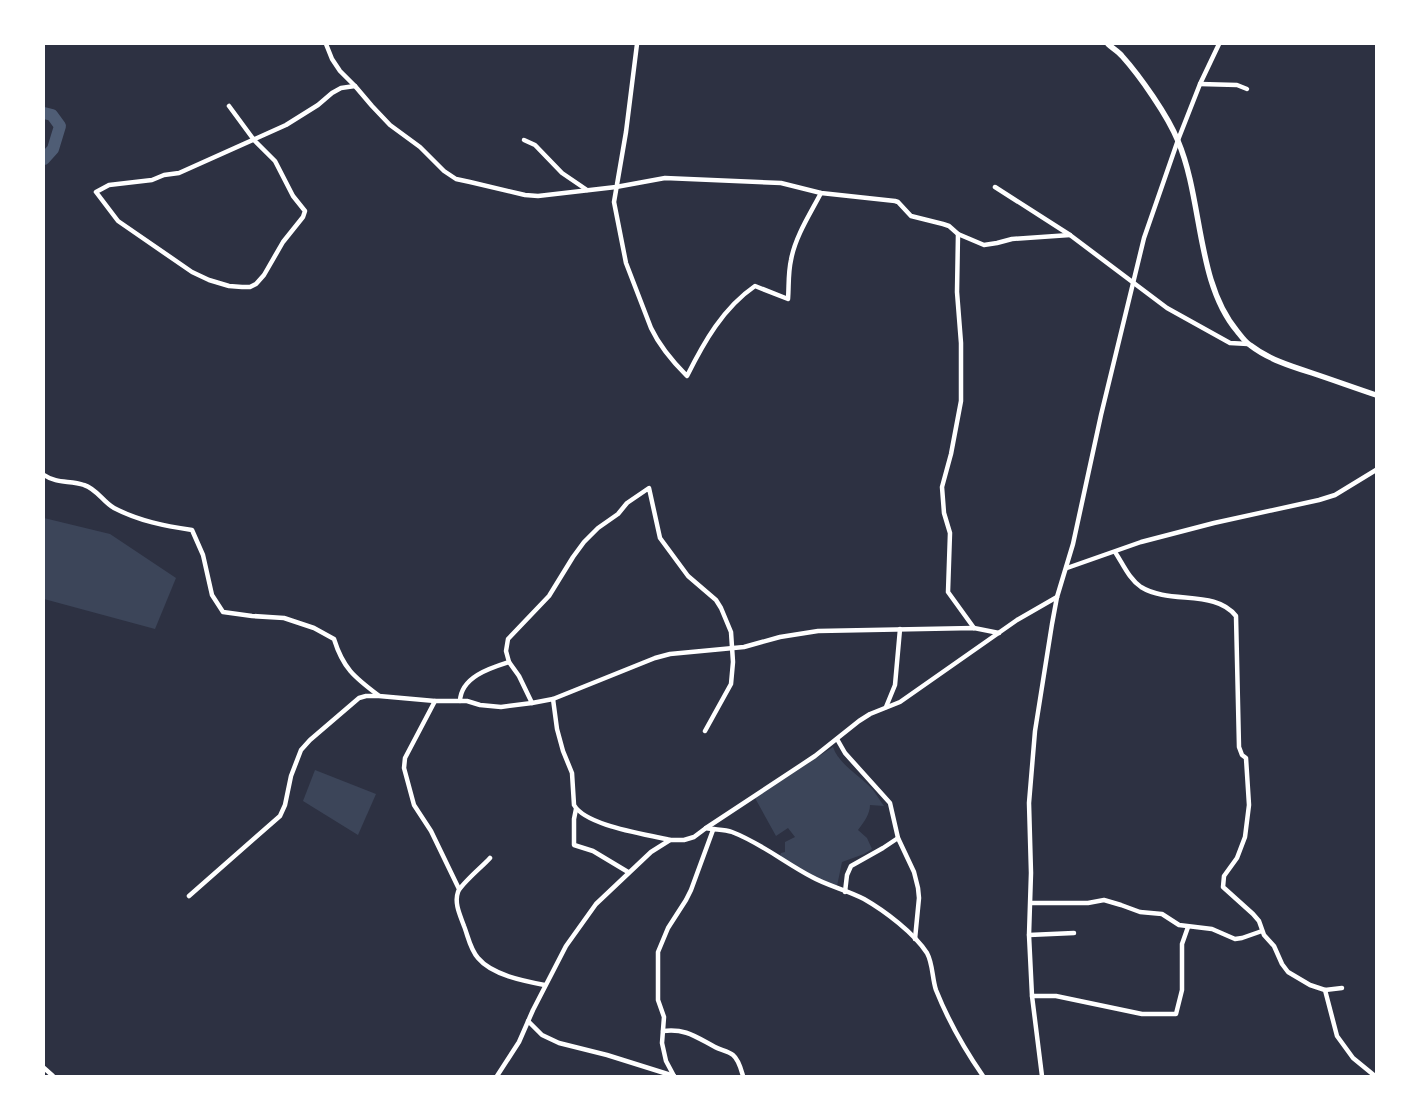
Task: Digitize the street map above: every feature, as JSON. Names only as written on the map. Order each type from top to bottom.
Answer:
[{"type":"street","points":[[326,44],[332,59],[340,71],[390,125],[416,143],[444,171],[456,178],[530,196],[616,187],[659,179],[781,183],[821,193],[895,201],[913,217],[949,226],[958,234],[984,245],[1012,239],[1070,235]]},
{"type":"street","points":[[637,44],[626,132],[616,187],[615,206],[626,262],[655,337],[687,376],[724,314],[745,293],[756,286],[788,299],[790,261],[807,220],[821,193]]},
{"type":"street","points":[[1108,44],[1121,55],[1137,74],[1178,140],[1187,165],[1210,276],[1231,323],[1248,344],[1283,363],[1376,395]]},
{"type":"street","points":[[1042,1076],[1032,996],[1029,935],[1031,904],[1029,803],[1041,688],[1057,598],[1085,494],[1101,415],[1144,238],[1178,140],[1200,84],[1219,44]]},
{"type":"street","points":[[1200,84],[1237,85],[1247,89]]},
{"type":"street","points":[[229,106],[254,140],[275,162],[292,196],[305,211],[303,217],[283,242],[264,275],[256,284],[250,287],[229,286],[192,272],[118,221],[96,192],[109,185],[152,180],[164,175],[179,173],[254,140],[286,125],[341,88],[355,86]]},
{"type":"street","points":[[524,140],[535,145],[562,173],[588,190]]},
{"type":"street","points":[[995,186],[1070,235],[1168,308],[1222,340],[1236,345],[1248,344]]},
{"type":"street","points":[[958,234],[957,292],[961,343],[961,400],[951,454],[942,488],[944,513],[950,533],[948,592],[974,628]]},
{"type":"street","points":[[1066,568],[1141,542],[1334,495],[1376,470]]},
{"type":"street","points":[[44,475],[59,482],[87,486],[106,503],[126,513],[160,525],[192,530],[203,555],[212,595],[223,612],[284,618],[314,628],[334,639],[346,667],[379,696]]},
{"type":"street","points":[[532,703],[519,676],[509,662],[506,651],[508,639],[549,596],[584,542],[598,528],[618,514],[627,503],[649,488],[660,538],[688,576],[716,600],[730,632],[733,648],[731,684],[705,730]]},
{"type":"street","points":[[1115,552],[1126,570],[1143,588],[1151,592],[1170,596],[1215,602],[1226,606],[1236,616],[1239,747],[1242,755],[1246,758],[1249,808],[1245,837],[1239,854],[1225,874],[1222,882],[1225,890],[1259,921],[1262,931],[1274,946],[1288,972],[1310,985],[1326,990],[1342,988]]},
{"type":"street","points":[[576,809],[596,821],[630,832],[670,840],[694,837],[815,756],[859,721],[870,714],[900,702],[1017,620],[1057,598]]},
{"type":"street","points":[[189,896],[280,816],[286,805],[291,776],[301,750],[352,703],[366,696],[460,702],[500,707],[553,699],[655,658],[670,654],[712,652],[744,647],[780,637],[809,632],[974,628],[999,633]]},
{"type":"street","points":[[886,707],[895,686],[900,630]]},
{"type":"street","points":[[460,702],[463,689],[468,682],[487,670],[509,662]]},
{"type":"street","points":[[553,699],[557,729],[572,773],[574,805],[576,809],[574,844],[593,851],[628,872]]},
{"type":"street","points":[[435,701],[405,758],[404,768],[414,805],[431,831],[459,889]]},
{"type":"street","points":[[837,740],[845,753],[890,803],[898,838],[914,872],[918,888],[919,898],[915,939]]},
{"type":"street","points":[[706,828],[730,832],[764,847],[811,876],[865,900],[897,922],[915,939],[930,960],[932,975],[944,1008],[966,1052],[984,1076]]},
{"type":"street","points":[[528,1021],[542,1035],[559,1043],[674,1076],[664,1053],[662,1043],[664,1017],[658,1000],[659,949],[668,928],[688,895],[714,830]]},
{"type":"street","points":[[845,892],[847,875],[851,866],[898,838]]},
{"type":"street","points":[[497,1076],[519,1042],[566,946],[596,904],[651,852],[670,840]]},
{"type":"street","points":[[490,858],[459,889],[457,897],[457,906],[472,947],[477,957],[511,978],[545,986]]},
{"type":"street","points":[[1031,904],[1088,903],[1104,900],[1140,912],[1162,914],[1175,924],[1212,929],[1235,939],[1262,931]]},
{"type":"street","points":[[1032,996],[1056,996],[1142,1014],[1176,1014],[1182,990],[1182,944],[1188,927]]},
{"type":"street","points":[[1029,935],[1074,932]]},
{"type":"street","points":[[1326,990],[1337,1036],[1353,1058],[1375,1076]]},
{"type":"street","points":[[663,1031],[677,1030],[686,1032],[732,1054],[739,1063],[743,1076]]},
{"type":"street","points":[[44,1068],[53,1076]]},
{"type":"shaded area","points":[[44,518],[110,534],[176,578],[155,629],[44,599]]},
{"type":"shaded area","points":[[833,747],[845,765],[873,790],[884,806],[870,805],[868,815],[858,830],[867,838],[872,849],[842,862],[837,886],[832,887],[779,859],[781,853],[785,852],[785,842],[795,837],[788,828],[776,836],[755,798]]},
{"type":"shaded area","points":[[315,770],[376,794],[358,835],[303,801]]},
{"type":"waterway","points":[[44,113],[52,115],[60,126],[53,149],[44,159]]}]
